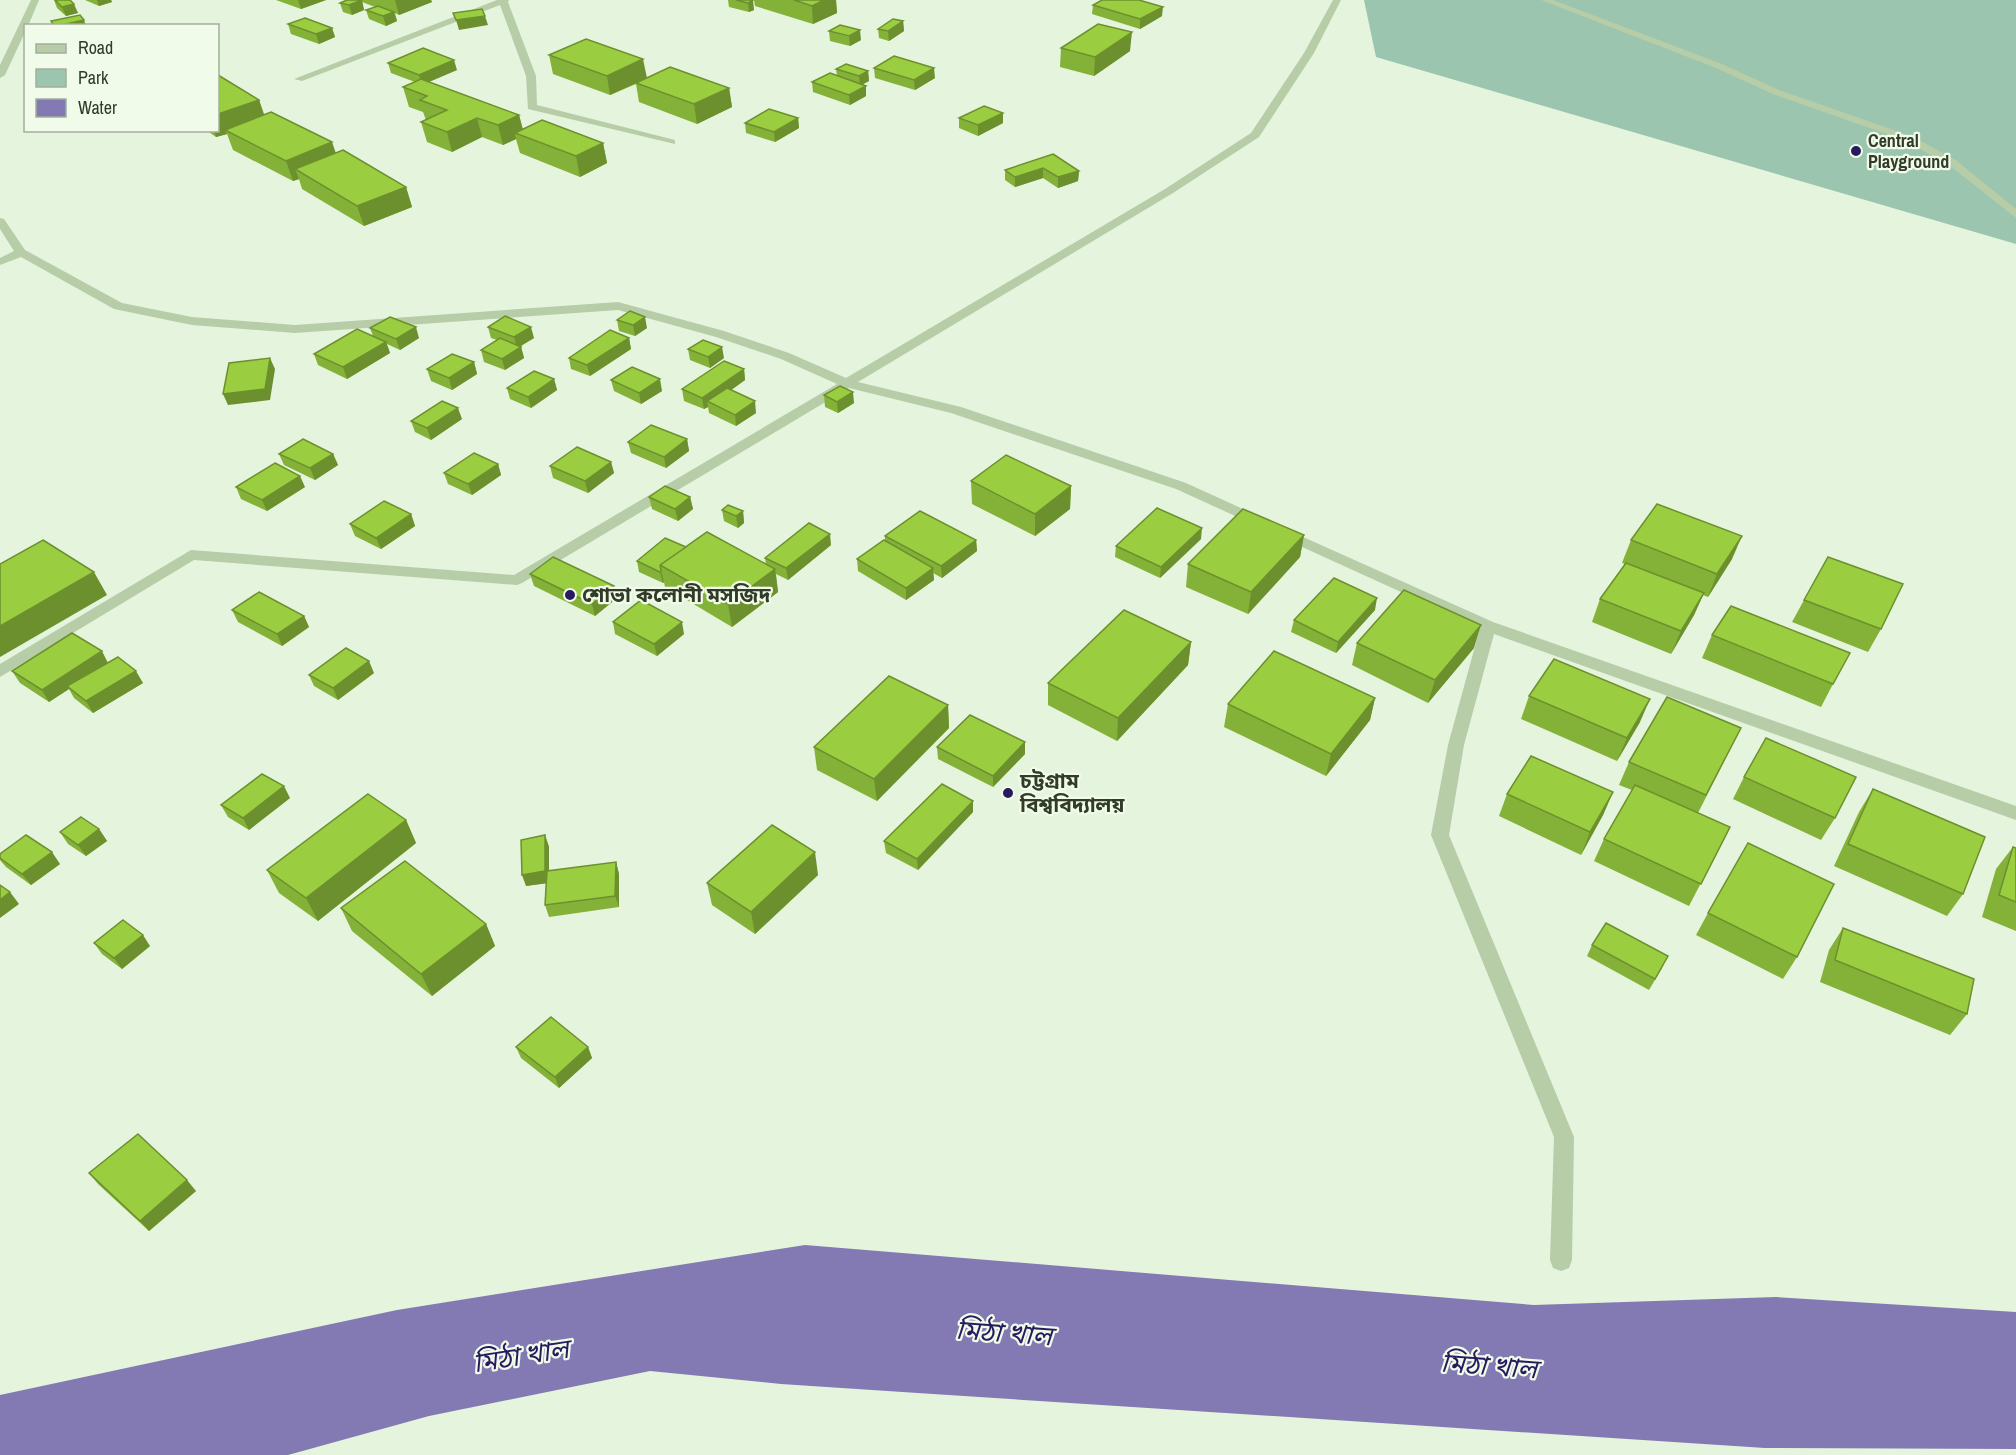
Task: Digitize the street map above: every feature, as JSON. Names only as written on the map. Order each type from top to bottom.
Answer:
[{"type":"street","points":[[0,75],[35,0]]},
{"type":"street","points":[[0,671],[191,555],[517,580],[1169,190],[1255,135],[1308,53],[1337,0]]},
{"type":"street","points":[[1545,0],[1719,66],[1776,92],[1910,140],[1953,163],[2016,215]]},
{"type":"street","points":[[299,79],[504,1],[531,76],[532,108],[672,142]]},
{"type":"street","points":[[0,221],[21,252],[118,306],[192,321],[295,329],[618,306],[720,334],[785,356],[846,383],[956,410],[1181,486],[1488,626],[1762,721],[2016,813]]},
{"type":"street","points":[[0,262],[21,252]]},
{"type":"street","points":[[1488,626],[1456,745],[1440,835],[1564,1137],[1561,1260]]},
{"type":"green space","name":"Central Playground","points":[[1364,0],[2016,0],[2016,244],[1376,57]]},
{"type":"water","name":"মিঠা খাল","points":[[805,1245],[1534,1305],[1776,1297],[2016,1312],[2016,1449],[1765,1448],[781,1384],[650,1371],[429,1416],[288,1455],[0,1455],[0,1395],[397,1310]]},
{"type":"building","points":[[55,0],[70,0],[74,4],[62,7]]},
{"type":"building","points":[[347,0],[362,0],[349,5],[340,3]]},
{"type":"building","points":[[736,0],[753,0],[748,3]]},
{"type":"building","points":[[794,0],[824,0],[812,6]]},
{"type":"building","points":[[1102,0],[1139,0],[1163,7],[1140,19],[1093,5]]},
{"type":"building","points":[[378,6],[394,12],[383,16],[366,10]]},
{"type":"building","points":[[482,9],[485,16],[456,20],[453,13]]},
{"type":"building","points":[[80,15],[84,20],[66,24],[53,24],[51,21]]},
{"type":"building","points":[[305,18],[332,28],[316,34],[288,24]]},
{"type":"building","points":[[893,19],[903,21],[888,31],[878,29]]},
{"type":"building","points":[[1098,24],[1132,32],[1095,57],[1061,48]]},
{"type":"building","points":[[840,25],[860,30],[849,36],[829,31]]},
{"type":"building","points":[[586,39],[643,59],[607,76],[549,55]]},
{"type":"building","points":[[423,48],[454,60],[419,75],[388,63]]},
{"type":"building","points":[[894,56],[934,68],[914,80],[874,68]]},
{"type":"building","points":[[846,64],[868,71],[859,76],[836,69]]},
{"type":"building","points":[[670,67],[729,88],[694,104],[636,83]]},
{"type":"building","points":[[830,73],[866,86],[849,95],[812,82]]},
{"type":"building","points":[[219,76],[259,100],[219,114]]},
{"type":"building","points":[[421,79],[519,115],[498,125],[477,118],[447,132],[421,122],[447,110],[420,100],[427,96],[403,87]]},
{"type":"building","points":[[984,106],[1003,113],[978,125],[959,118]]},
{"type":"building","points":[[769,109],[798,118],[774,132],[745,123]]},
{"type":"building","points":[[271,112],[332,142],[286,161],[225,130]]},
{"type":"building","points":[[542,120],[603,143],[576,156],[515,133]]},
{"type":"building","points":[[343,150],[406,187],[357,206],[295,169]]},
{"type":"building","points":[[1053,154],[1079,171],[1058,177],[1043,168],[1015,177],[1005,170]]},
{"type":"building","points":[[630,311],[645,317],[633,325],[617,320]]},
{"type":"building","points":[[505,316],[531,327],[514,337],[488,327]]},
{"type":"building","points":[[390,317],[416,327],[396,339],[370,328]]},
{"type":"building","points":[[357,329],[386,342],[343,367],[314,354]]},
{"type":"building","points":[[610,330],[629,338],[587,365],[569,358]]},
{"type":"building","points":[[500,338],[521,347],[502,359],[481,350]]},
{"type":"building","points":[[703,340],[722,347],[708,357],[688,349]]},
{"type":"building","points":[[452,354],[474,362],[449,378],[427,369]]},
{"type":"building","points":[[270,358],[265,389],[223,394],[229,363]]},
{"type":"building","points":[[724,361],[744,369],[702,398],[682,389]]},
{"type":"building","points":[[632,367],[660,379],[639,393],[611,380]]},
{"type":"building","points":[[534,371],[554,379],[528,397],[507,388]]},
{"type":"building","points":[[840,386],[853,392],[837,402],[824,395]]},
{"type":"building","points":[[727,388],[755,401],[735,415],[707,401]]},
{"type":"building","points":[[442,401],[458,408],[427,428],[411,421]]},
{"type":"building","points":[[651,425],[687,439],[664,457],[628,442]]},
{"type":"building","points":[[303,439],[333,454],[310,468],[279,454]]},
{"type":"building","points":[[577,447],[611,462],[585,481],[550,466]]},
{"type":"building","points":[[474,453],[498,464],[468,484],[444,473]]},
{"type":"building","points":[[1006,455],[1071,486],[1035,514],[971,481]]},
{"type":"building","points":[[275,463],[300,476],[262,500],[236,487]]},
{"type":"building","points":[[665,486],[690,497],[675,509],[649,497]]},
{"type":"building","points":[[384,501],[411,514],[376,538],[350,524]]},
{"type":"building","points":[[1657,504],[1742,536],[1717,574],[1631,540]]},
{"type":"building","points":[[728,505],[743,511],[736,516],[722,510]]},
{"type":"building","points":[[1157,508],[1202,528],[1161,567],[1116,546]]},
{"type":"building","points":[[1243,509],[1304,535],[1251,592],[1188,564]]},
{"type":"building","points":[[920,511],[976,540],[941,566],[885,536]]},
{"type":"building","points":[[809,523],[830,534],[786,568],[765,558]]},
{"type":"building","points":[[707,532],[775,569],[728,604],[660,565]]},
{"type":"building","points":[[665,538],[686,547],[660,565],[660,572],[637,561]]},
{"type":"building","points":[[43,540],[94,572],[0,626],[0,564]]},
{"type":"building","points":[[884,540],[933,568],[906,588],[857,559]]},
{"type":"building","points":[[553,557],[614,586],[592,604],[530,574]]},
{"type":"building","points":[[1828,557],[1903,584],[1881,629],[1804,600]]},
{"type":"building","points":[[1626,563],[1704,593],[1681,631],[1600,599]]},
{"type":"building","points":[[1334,578],[1377,598],[1338,642],[1294,620]]},
{"type":"building","points":[[1404,590],[1481,625],[1435,680],[1357,643]]},
{"type":"building","points":[[259,592],[304,616],[277,634],[232,610]]},
{"type":"building","points":[[641,600],[682,622],[654,644],[613,622]]},
{"type":"building","points":[[1731,606],[1850,653],[1833,684],[1712,635]]},
{"type":"building","points":[[1124,610],[1191,642],[1118,718],[1048,683]]},
{"type":"building","points":[[72,633],[102,651],[42,690],[12,671]]},
{"type":"building","points":[[346,648],[369,661],[333,688],[309,675]]},
{"type":"building","points":[[1274,651],[1375,698],[1331,754],[1228,704]]},
{"type":"building","points":[[118,657],[136,671],[86,701],[67,686]]},
{"type":"building","points":[[1554,659],[1650,699],[1627,738],[1529,696]]},
{"type":"building","points":[[889,676],[948,705],[874,779],[814,747]]},
{"type":"building","points":[[1667,697],[1741,728],[1706,795],[1629,762]]},
{"type":"building","points":[[970,715],[1025,742],[993,776],[937,747]]},
{"type":"building","points":[[1766,738],[1856,777],[1835,818],[1744,777]]},
{"type":"building","points":[[1531,756],[1613,792],[1590,832],[1507,794]]},
{"type":"building","points":[[262,774],[284,786],[243,818],[221,805]]},
{"type":"building","points":[[942,784],[973,801],[917,859],[884,841]]},
{"type":"building","points":[[1635,785],[1730,827],[1701,884],[1604,839]]},
{"type":"building","points":[[1873,789],[1985,837],[1963,894],[1848,844]]},
{"type":"building","points":[[368,794],[406,820],[306,898],[267,870]]},
{"type":"building","points":[[81,817],[99,829],[78,845],[60,832]]},
{"type":"building","points":[[772,825],[815,852],[751,912],[707,883]]},
{"type":"building","points":[[26,835],[52,852],[22,874],[0,858],[0,854]]},
{"type":"building","points":[[545,835],[545,871],[522,875],[521,840]]},
{"type":"building","points":[[1748,843],[1834,884],[1797,957],[1708,913]]},
{"type":"building","points":[[2013,847],[2016,848],[2016,902],[1999,895]]},
{"type":"building","points":[[405,861],[486,924],[421,974],[341,908]]},
{"type":"building","points":[[616,862],[615,896],[545,905],[547,871]]},
{"type":"building","points":[[0,885],[10,892],[0,900]]},
{"type":"building","points":[[123,920],[143,935],[114,958],[94,943]]},
{"type":"building","points":[[1606,923],[1668,956],[1655,979],[1592,945]]},
{"type":"building","points":[[1843,928],[1974,979],[1967,1014],[1835,960]]},
{"type":"building","points":[[551,1017],[588,1047],[555,1077],[516,1047]]},
{"type":"building","points":[[138,1134],[187,1180],[140,1221],[89,1173]]},
{"type":"place","name":"Central Playground","points":[[1856,151]]},
{"type":"place","name":"শোভা কলোনী মসজিদ","points":[[570,595]]},
{"type":"place","name":"চট্টগ্রাম বিশ্ববিদ্যালয়","points":[[1008,793]]}]
